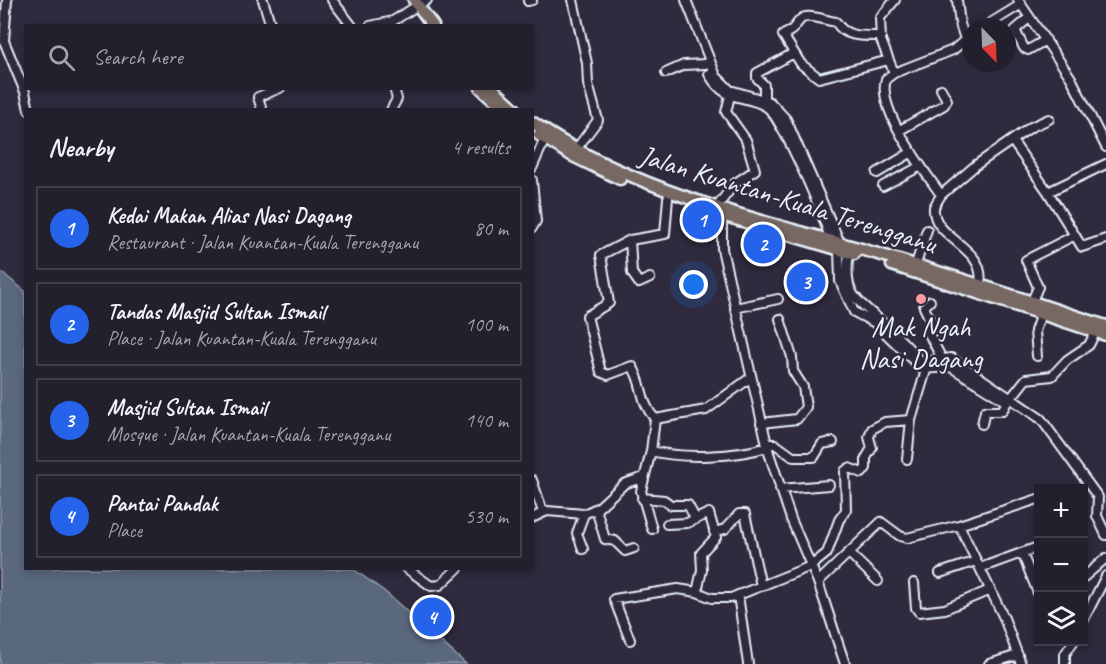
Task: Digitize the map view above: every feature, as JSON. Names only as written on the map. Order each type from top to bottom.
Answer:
[{"type":"highway","points":[[415,3],[423,24]]},
{"type":"highway","points":[[415,3],[431,24]]},
{"type":"highway","points":[[483,90],[503,108]]},
{"type":"highway","points":[[494,90],[514,108]]},
{"type":"highway","name":"Jalan Kuantan-Kuala Terengganu","points":[[534,123],[636,179],[720,212]]},
{"type":"highway","name":"Jalan Kuantan-Kuala Terengganu","points":[[534,132],[637,187],[668,198],[840,246],[1026,302],[1041,313],[1102,331]]},
{"type":"highway","name":"Jalan Kuantan-Kuala Terengganu","points":[[840,246],[916,264],[980,284],[1102,331]]},
{"type":"street","points":[[7,0],[4,40],[24,90]]},
{"type":"street","points":[[263,0],[270,24]]},
{"type":"street","points":[[332,0],[350,24]]},
{"type":"street","points":[[573,0],[588,84],[598,120],[577,148]]},
{"type":"street","points":[[681,0],[712,78],[724,93],[762,105],[774,113],[787,133],[840,246]]},
{"type":"street","points":[[686,0],[716,76],[730,90],[764,99],[786,119],[840,246],[847,278],[857,302],[885,325],[927,366],[951,367],[1008,402],[1002,411],[986,411],[982,424]]},
{"type":"street","points":[[894,73],[880,36],[880,18],[895,0]]},
{"type":"street","points":[[957,0],[962,27]]},
{"type":"street","points":[[997,18],[1019,2],[1028,19],[1046,40],[1071,78],[1106,147]]},
{"type":"street","points":[[379,24],[393,21],[415,3]]},
{"type":"street","points":[[880,36],[845,33],[836,22],[806,17],[800,20],[795,29],[783,35],[805,69],[822,79],[889,60]]},
{"type":"street","points":[[1028,19],[1015,30],[1023,48],[1028,50],[1046,40]]},
{"type":"street","points":[[941,195],[900,130],[884,95],[886,79],[894,73],[952,50],[962,42]]},
{"type":"street","points":[[764,99],[764,85],[757,78],[757,73],[794,53]]},
{"type":"street","points":[[666,73],[684,65],[705,63]]},
{"type":"street","points":[[900,130],[946,103],[941,89]]},
{"type":"street","points":[[24,90],[29,108]]},
{"type":"street","points":[[261,108],[258,98],[276,90]]},
{"type":"street","points":[[392,108],[397,99],[395,90]]},
{"type":"street","points":[[730,96],[726,112],[746,140],[755,170],[734,184],[720,212],[720,240],[767,448],[780,489],[818,582],[845,664]]},
{"type":"street","points":[[980,284],[982,273],[978,263],[936,219],[934,207],[941,195],[966,172],[1031,127],[1049,119]]},
{"type":"street","points":[[534,164],[545,139]]},
{"type":"street","points":[[1013,141],[1084,248],[1106,239]]},
{"type":"street","points":[[877,173],[912,152]]},
{"type":"street","points":[[1048,192],[1106,164]]},
{"type":"street","points":[[883,186],[921,166]]},
{"type":"street","points":[[652,529],[642,498],[655,419],[643,402],[632,366],[608,375],[601,372],[586,316],[609,303],[601,255],[630,240],[665,234],[668,198]]},
{"type":"street","points":[[534,200],[536,221],[534,224]]},
{"type":"street","points":[[916,264],[927,230]]},
{"type":"street","points":[[1026,302],[1038,287],[1026,260],[1075,235]]},
{"type":"street","points":[[630,240],[633,276],[639,283],[650,278]]},
{"type":"street","points":[[735,308],[778,299]]},
{"type":"street","points":[[930,301],[924,307],[931,322],[928,332],[942,359]]},
{"type":"street","points":[[1037,356],[1035,331],[1041,313]]},
{"type":"street","points":[[760,423],[796,419],[806,407],[803,387],[793,370],[792,357],[780,319]]},
{"type":"street","points":[[1011,398],[1026,379],[1052,376],[1067,360],[1089,345],[1102,331]]},
{"type":"street","points":[[907,459],[911,420],[927,366],[942,359],[951,358],[1041,418],[1098,496],[1096,513],[1106,535]]},
{"type":"street","points":[[655,419],[706,410],[750,378]]},
{"type":"street","points":[[630,640],[614,599],[678,589],[697,592],[712,598],[738,595],[811,566],[826,552],[839,520],[846,510],[845,471],[849,468],[864,472],[866,459],[872,448],[869,437],[872,429],[885,422],[911,420]]},
{"type":"street","points":[[651,451],[676,457],[744,454],[775,444],[794,457],[814,457],[822,444],[833,442]]},
{"type":"street","points":[[534,517],[543,512],[584,514],[596,509],[618,488],[644,477]]},
{"type":"street","points":[[780,489],[829,485]]},
{"type":"street","points":[[534,486],[543,512]]},
{"type":"street","points":[[642,498],[664,500],[671,505],[688,505],[695,518]]},
{"type":"street","points":[[818,582],[881,522],[900,536],[907,538],[959,525],[1034,500]]},
{"type":"street","points":[[596,509],[605,540],[615,541],[625,551],[634,548]]},
{"type":"street","points":[[667,524],[687,523],[709,513],[715,541],[706,545],[700,553],[702,570],[697,592]]},
{"type":"street","points":[[583,549],[577,533],[584,514]]},
{"type":"street","points":[[714,532],[725,529],[740,514],[745,514],[760,586]]},
{"type":"street","points":[[959,525],[990,590],[1021,664]]},
{"type":"street","points":[[940,573],[978,565],[1034,548]]},
{"type":"street","points":[[849,553],[878,581]]},
{"type":"street","points":[[1022,553],[1038,592]]},
{"type":"street","points":[[1088,573],[1106,558]]},
{"type":"street","points":[[409,570],[432,586],[440,585],[456,570]]},
{"type":"street","points":[[1088,610],[1106,576]]},
{"type":"street","points":[[914,583],[916,608],[919,612],[945,609],[990,590]]},
{"type":"street","points":[[738,595],[748,664]]},
{"type":"street","points":[[1065,664],[1065,654],[1070,646]]},
{"type":"street","points":[[989,664],[1018,655]]},
{"type":"water","points":[[0,271],[24,290],[24,570],[354,570],[384,591],[466,664],[0,664]]},
{"type":"place","name":"Kedai Makan Alias Nasi Dagang","points":[[702,220]]},
{"type":"place","name":"Tandas Masjid Sultan Ismail","points":[[763,244]]},
{"type":"place","name":"Masjid Sultan Ismail","points":[[806,282]]},
{"type":"place","name":"Mak Ngah Nasi Dagang","points":[[921,299]]},
{"type":"place","name":"Pantai Pandak","points":[[432,617]]}]
